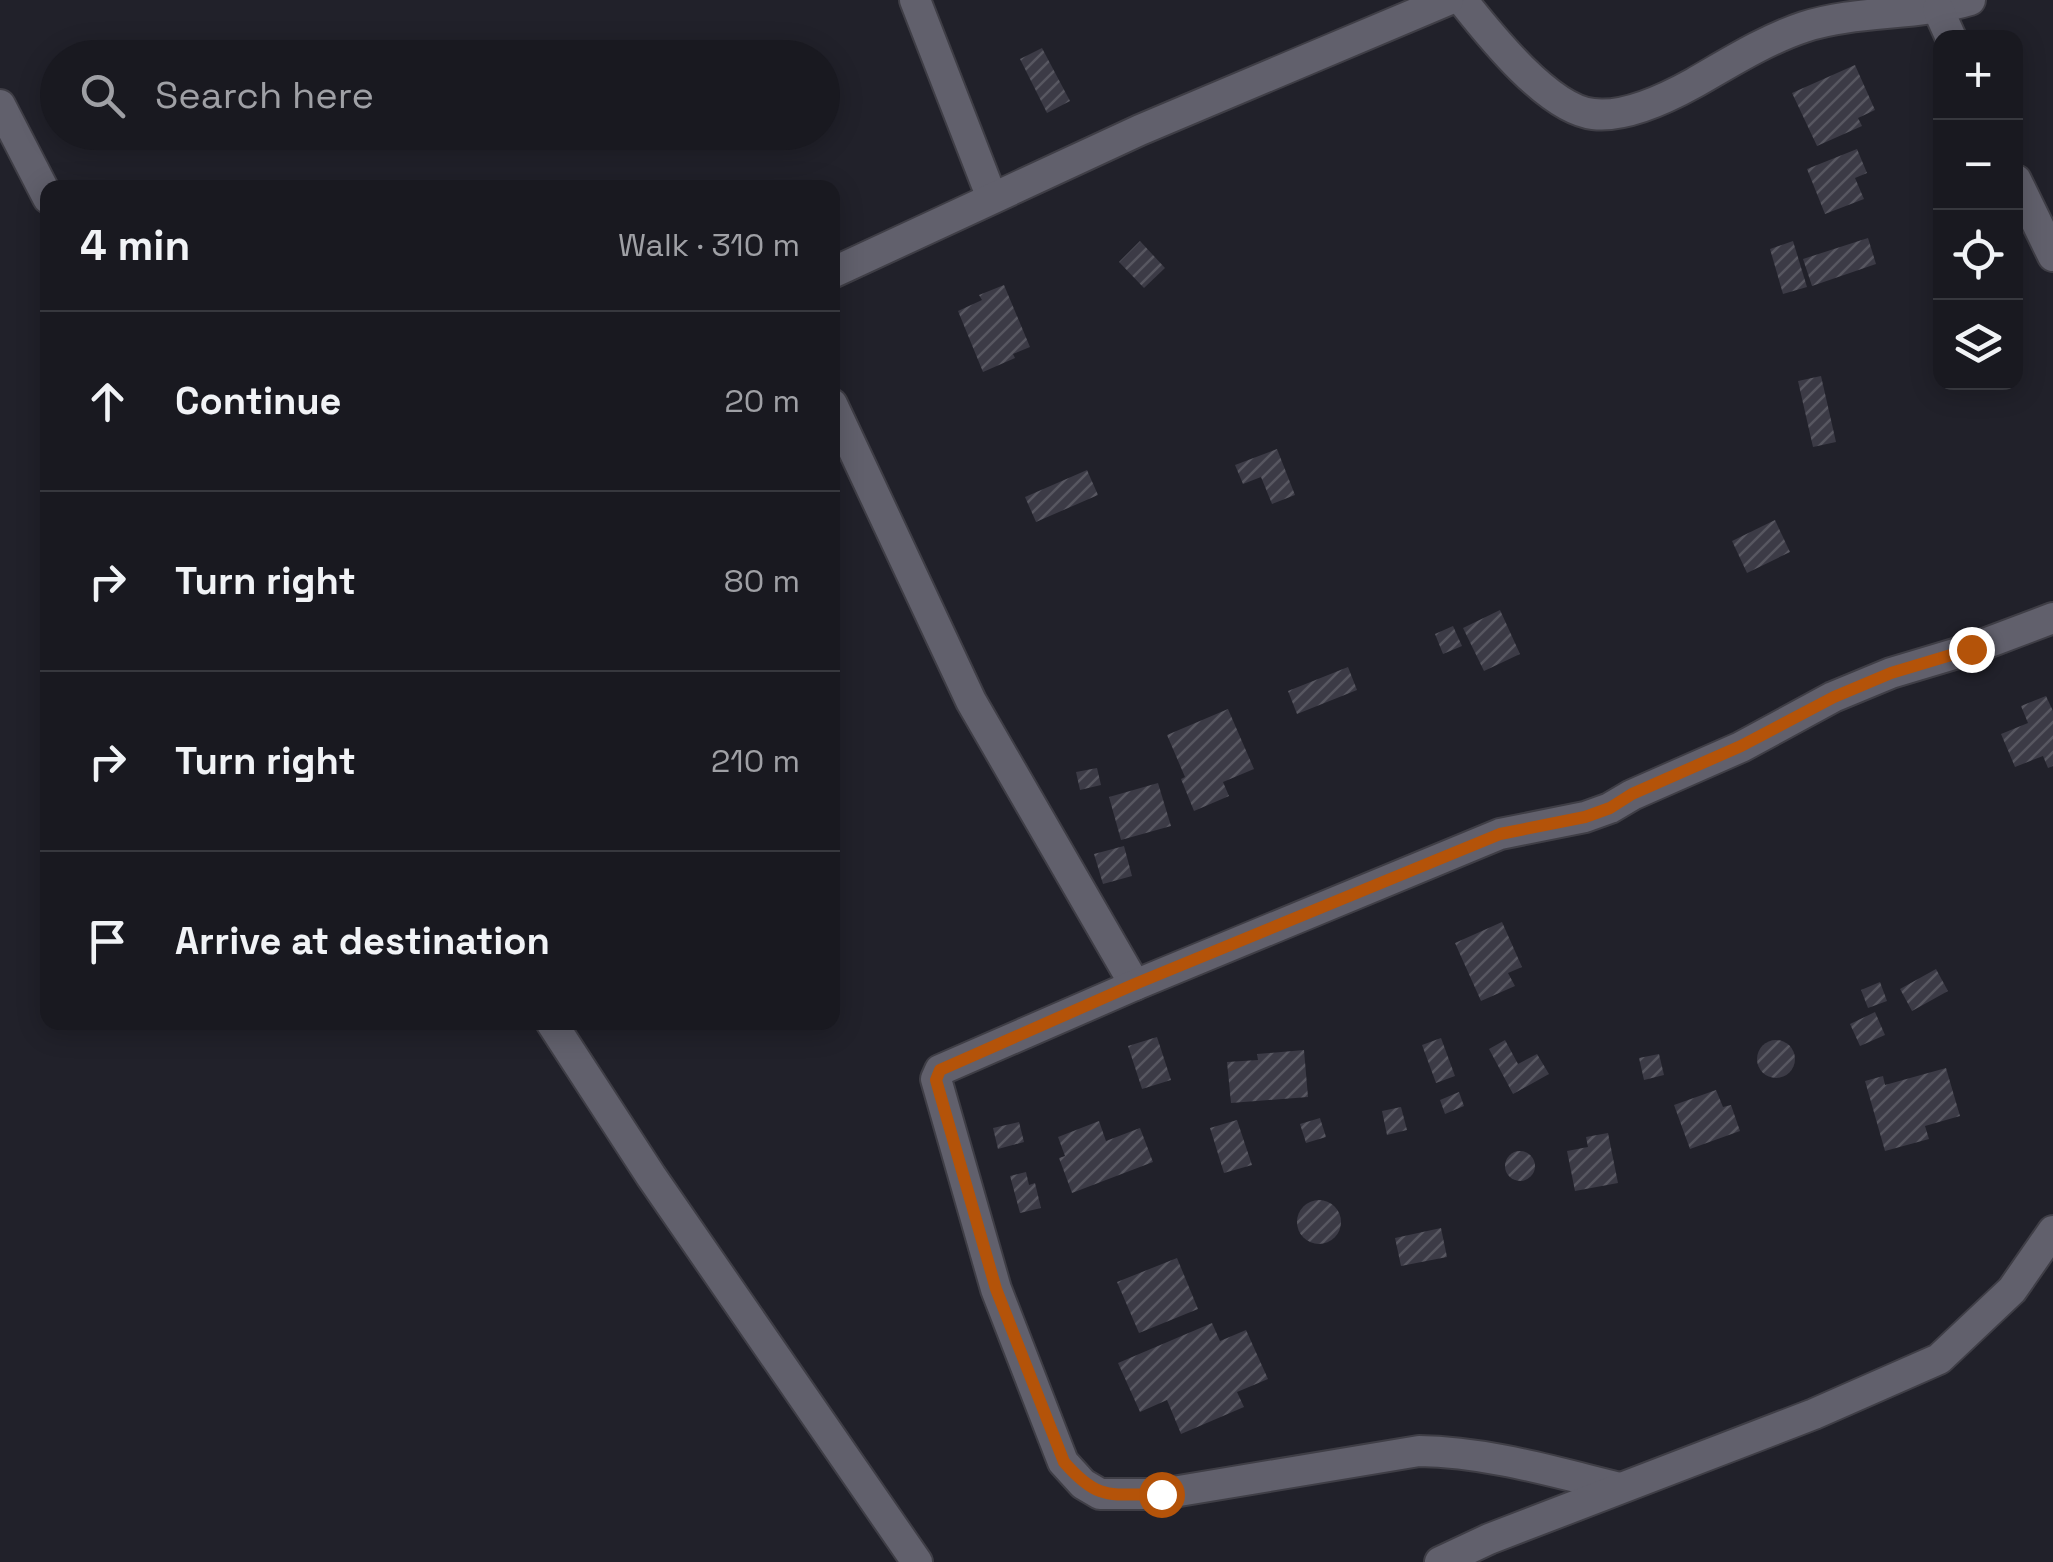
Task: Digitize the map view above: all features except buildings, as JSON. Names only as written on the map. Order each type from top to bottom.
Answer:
[{"type":"street","points":[[915,0],[992,198]]},
{"type":"street","points":[[840,268],[1140,130],[1448,0]]},
{"type":"street","points":[[1462,0],[1549,94],[1592,114],[1637,108],[1690,86],[1738,57],[1802,28],[1938,9],[1970,0]]},
{"type":"street","points":[[1938,9],[1947,30]]},
{"type":"street","points":[[0,105],[40,182]]},
{"type":"street","points":[[2023,194],[2053,256]]},
{"type":"street","points":[[840,421],[971,701],[1135,984]]},
{"type":"street","points":[[1620,1488],[1458,1452],[1419,1452],[1161,1494],[1100,1494],[1083,1484],[1064,1462],[996,1289],[936,1080],[940,1070],[1135,984],[1500,834],[1585,817],[1610,808],[1632,794],[1891,673],[2053,618]]},
{"type":"street","points":[[556,1030],[650,1176],[917,1562]]},
{"type":"street","points":[[1440,1562],[1489,1539],[1814,1414],[1940,1359],[2012,1290],[2053,1231]]},
{"type":"route","points":[[1161,1494],[1100,1494],[1083,1484],[1064,1462],[996,1289],[936,1080],[940,1070],[1135,984],[1500,834],[1585,817],[1610,808],[1834,697],[1891,673],[1971,649]]}]
